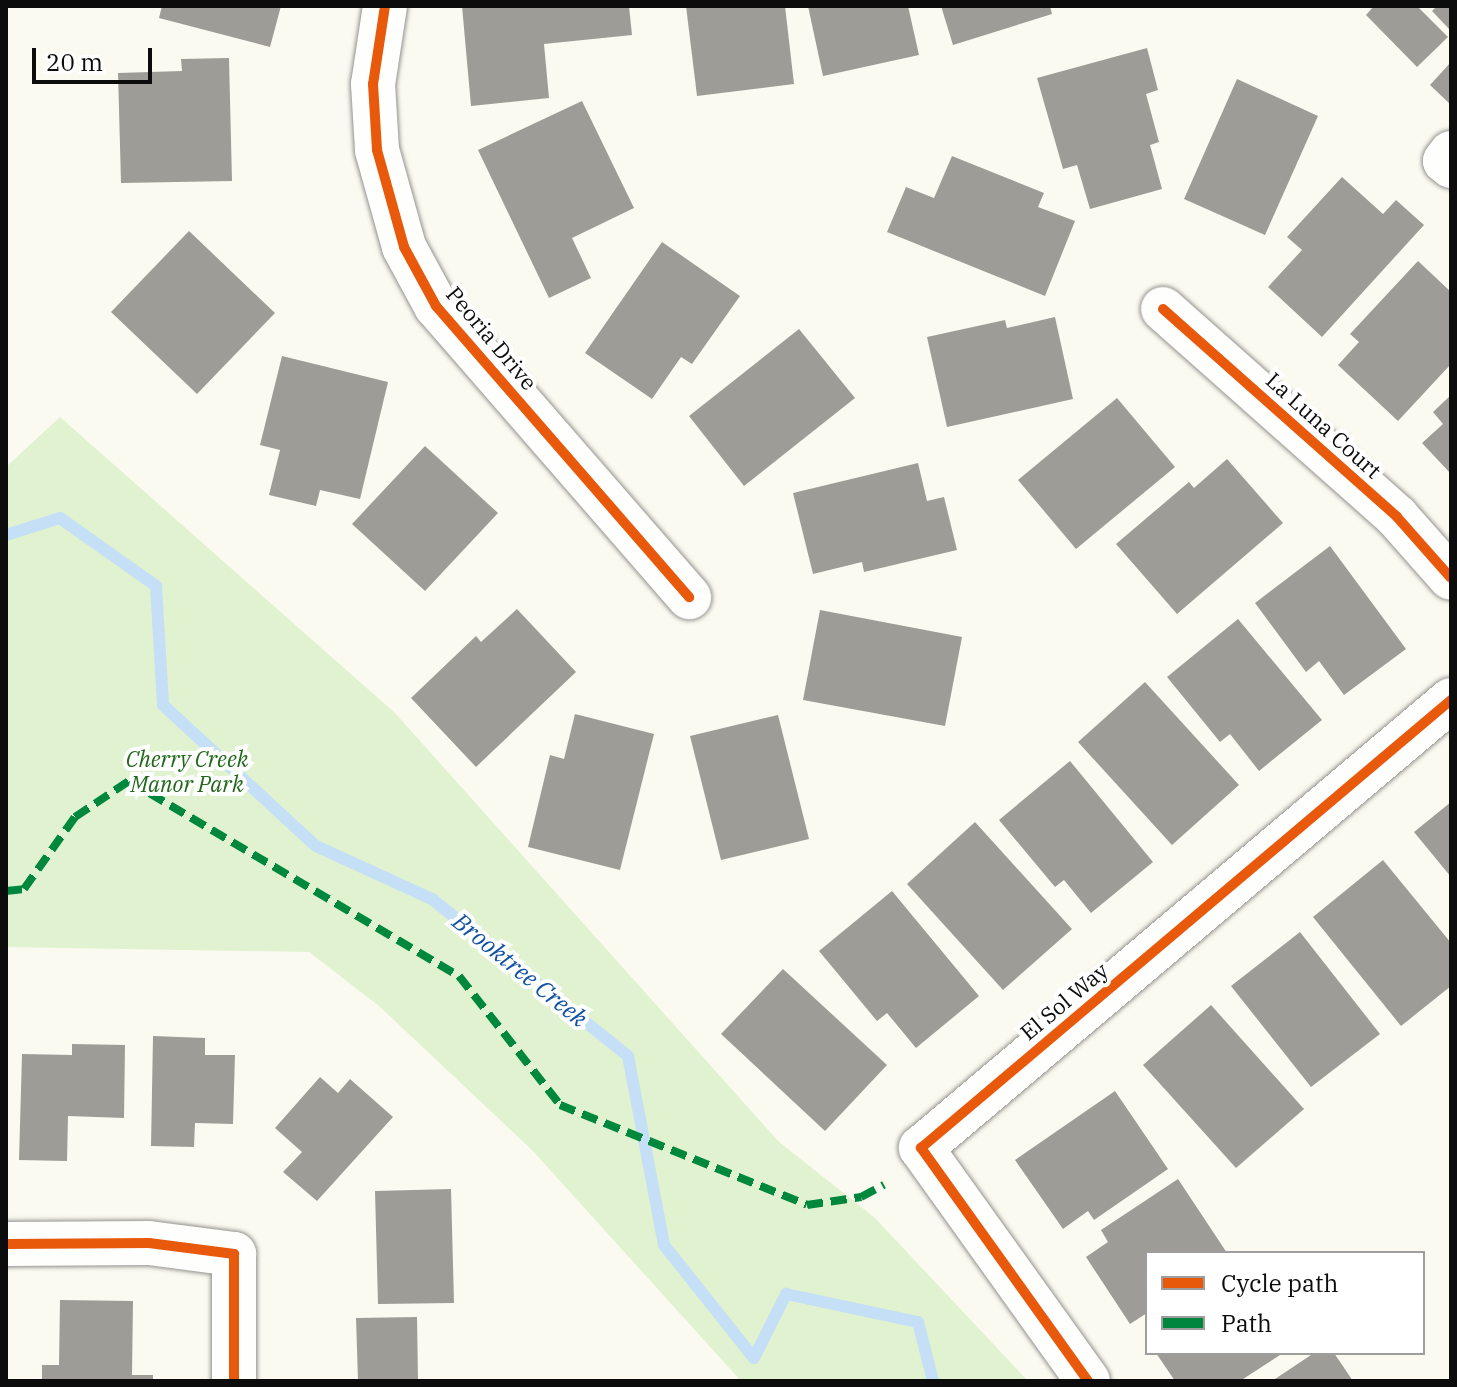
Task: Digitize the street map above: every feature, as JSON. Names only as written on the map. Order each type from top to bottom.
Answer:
[{"type":"street","name":"Peoria Drive","points":[[385,6],[373,84],[377,150],[404,247],[436,306],[689,597]]},
{"type":"street","points":[[1451,153],[1445,161],[1451,166]]},
{"type":"street","name":"La Luna Court","points":[[1163,309],[1397,517],[1451,578]]},
{"type":"street","name":"El Sol Way","points":[[1088,1381],[921,1148],[1451,700]]},
{"type":"street","points":[[6,1244],[149,1243],[234,1254],[234,1381]]},
{"type":"green space","name":"Cherry Creek Manor Park","points":[[60,417],[395,713],[779,1142],[874,1217],[1028,1381],[741,1381],[532,1150],[379,1006],[309,952],[6,947],[6,467]]},
{"type":"building","points":[[162,6],[281,6],[270,47],[159,18]]},
{"type":"building","points":[[462,6],[629,6],[632,35],[544,44],[549,98],[471,106]]},
{"type":"building","points":[[686,6],[785,6],[794,84],[697,96]]},
{"type":"building","points":[[808,6],[908,6],[919,55],[823,76]]},
{"type":"building","points":[[941,6],[1050,6],[1052,14],[953,45]]},
{"type":"building","points":[[1374,6],[1417,6],[1448,37],[1417,67],[1366,15]]},
{"type":"building","points":[[1437,6],[1451,6],[1451,31],[1432,11]]},
{"type":"building","points":[[1147,48],[1158,90],[1146,94],[1159,142],[1150,145],[1162,189],[1090,209],[1077,165],[1063,169],[1037,78]]},
{"type":"building","points":[[229,58],[232,181],[121,183],[118,73],[182,71],[181,59]]},
{"type":"building","points":[[1451,62],[1451,105],[1430,85]]},
{"type":"building","points":[[1237,79],[1318,116],[1265,235],[1184,199]]},
{"type":"building","points":[[582,101],[634,208],[572,238],[591,278],[549,298],[478,150]]},
{"type":"building","points":[[952,156],[1044,193],[1038,207],[1075,221],[1045,296],[887,232],[906,187],[934,198]]},
{"type":"building","points":[[1342,177],[1383,214],[1396,200],[1424,225],[1322,337],[1268,287],[1302,250],[1287,237]]},
{"type":"building","points":[[189,231],[275,313],[197,394],[111,312]]},
{"type":"building","points":[[662,242],[740,296],[692,364],[681,357],[652,399],[585,353]]},
{"type":"building","points":[[1418,261],[1451,292],[1451,364],[1398,421],[1338,365],[1359,342],[1350,334]]},
{"type":"building","points":[[1055,317],[1073,399],[947,427],[927,337],[1005,320],[1007,328]]},
{"type":"building","points":[[799,329],[855,398],[744,486],[689,416]]},
{"type":"building","points":[[282,356],[388,382],[360,499],[320,490],[316,506],[269,495],[280,450],[260,445]]},
{"type":"building","points":[[1451,395],[1451,474],[1422,443],[1443,424],[1433,412]]},
{"type":"building","points":[[1117,398],[1175,467],[1076,549],[1018,480]]},
{"type":"building","points":[[425,446],[498,513],[425,591],[352,524]]},
{"type":"building","points":[[1227,459],[1283,523],[1177,614],[1116,544],[1189,482],[1194,488]]},
{"type":"building","points":[[918,463],[927,501],[944,497],[957,550],[864,572],[862,562],[813,574],[793,493]]},
{"type":"building","points":[[1330,546],[1406,649],[1344,695],[1319,661],[1306,672],[1255,603]]},
{"type":"building","points":[[517,609],[576,672],[476,767],[411,698],[476,636],[481,642]]},
{"type":"building","points":[[820,610],[962,637],[945,726],[803,700]]},
{"type":"building","points":[[1238,619],[1322,720],[1259,771],[1230,734],[1220,742],[1167,677]]},
{"type":"building","points":[[1145,682],[1239,785],[1172,845],[1078,742]]},
{"type":"building","points":[[575,714],[654,734],[620,870],[528,847],[550,755],[564,759]]},
{"type":"building","points":[[778,715],[809,839],[721,860],[690,736]]},
{"type":"building","points":[[1070,761],[1153,862],[1091,913],[1064,880],[1055,887],[999,820]]},
{"type":"building","points":[[1451,802],[1451,877],[1414,832]]},
{"type":"building","points":[[975,822],[1072,929],[1003,990],[907,884]]},
{"type":"building","points":[[1383,860],[1451,943],[1451,986],[1401,1026],[1313,917]]},
{"type":"building","points":[[892,891],[979,996],[916,1048],[887,1013],[877,1021],[819,951]]},
{"type":"building","points":[[1300,932],[1380,1034],[1311,1087],[1231,986]]},
{"type":"building","points":[[783,969],[887,1065],[825,1131],[721,1034]]},
{"type":"building","points":[[1211,1005],[1304,1109],[1236,1168],[1143,1065]]},
{"type":"building","points":[[153,1036],[205,1038],[205,1055],[235,1055],[233,1124],[195,1123],[194,1147],[151,1146]]},
{"type":"building","points":[[72,1044],[125,1045],[124,1118],[68,1116],[67,1161],[19,1160],[22,1054],[72,1055]]},
{"type":"building","points":[[320,1077],[338,1093],[350,1079],[393,1117],[317,1201],[283,1172],[302,1152],[275,1128]]},
{"type":"building","points":[[1115,1091],[1168,1169],[1094,1220],[1088,1211],[1063,1229],[1015,1160]]},
{"type":"building","points":[[1178,1179],[1226,1251],[1145,1251],[1145,1314],[1130,1324],[1086,1257],[1108,1242],[1101,1230]]},
{"type":"building","points":[[451,1189],[454,1303],[378,1304],[375,1191]]},
{"type":"building","points":[[60,1300],[133,1301],[132,1375],[153,1375],[153,1381],[42,1381],[42,1365],[59,1365]]},
{"type":"building","points":[[417,1317],[418,1381],[358,1381],[356,1318]]},
{"type":"building","points":[[1157,1355],[1280,1355],[1240,1381],[1175,1381]]},
{"type":"building","points":[[1311,1355],[1335,1355],[1353,1381],[1272,1381]]},
{"type":"waterway","name":"Brooktree Creek","points":[[6,535],[60,518],[156,586],[163,705],[316,846],[432,899],[628,1056],[664,1245],[754,1358],[786,1294],[918,1322],[933,1381]]},
{"type":"marked path","points":[[6,891],[24,889],[75,817],[129,781],[459,976],[560,1105],[807,1205],[861,1197],[884,1185]]},
{"type":"cycle path","points":[[385,6],[373,84],[377,150],[404,247],[436,306],[689,597]]},
{"type":"cycle path","points":[[1163,309],[1397,517],[1451,578]]},
{"type":"cycle path","points":[[1088,1381],[921,1148],[1451,700]]},
{"type":"cycle path","points":[[6,1244],[149,1243],[234,1254],[234,1381]]}]
